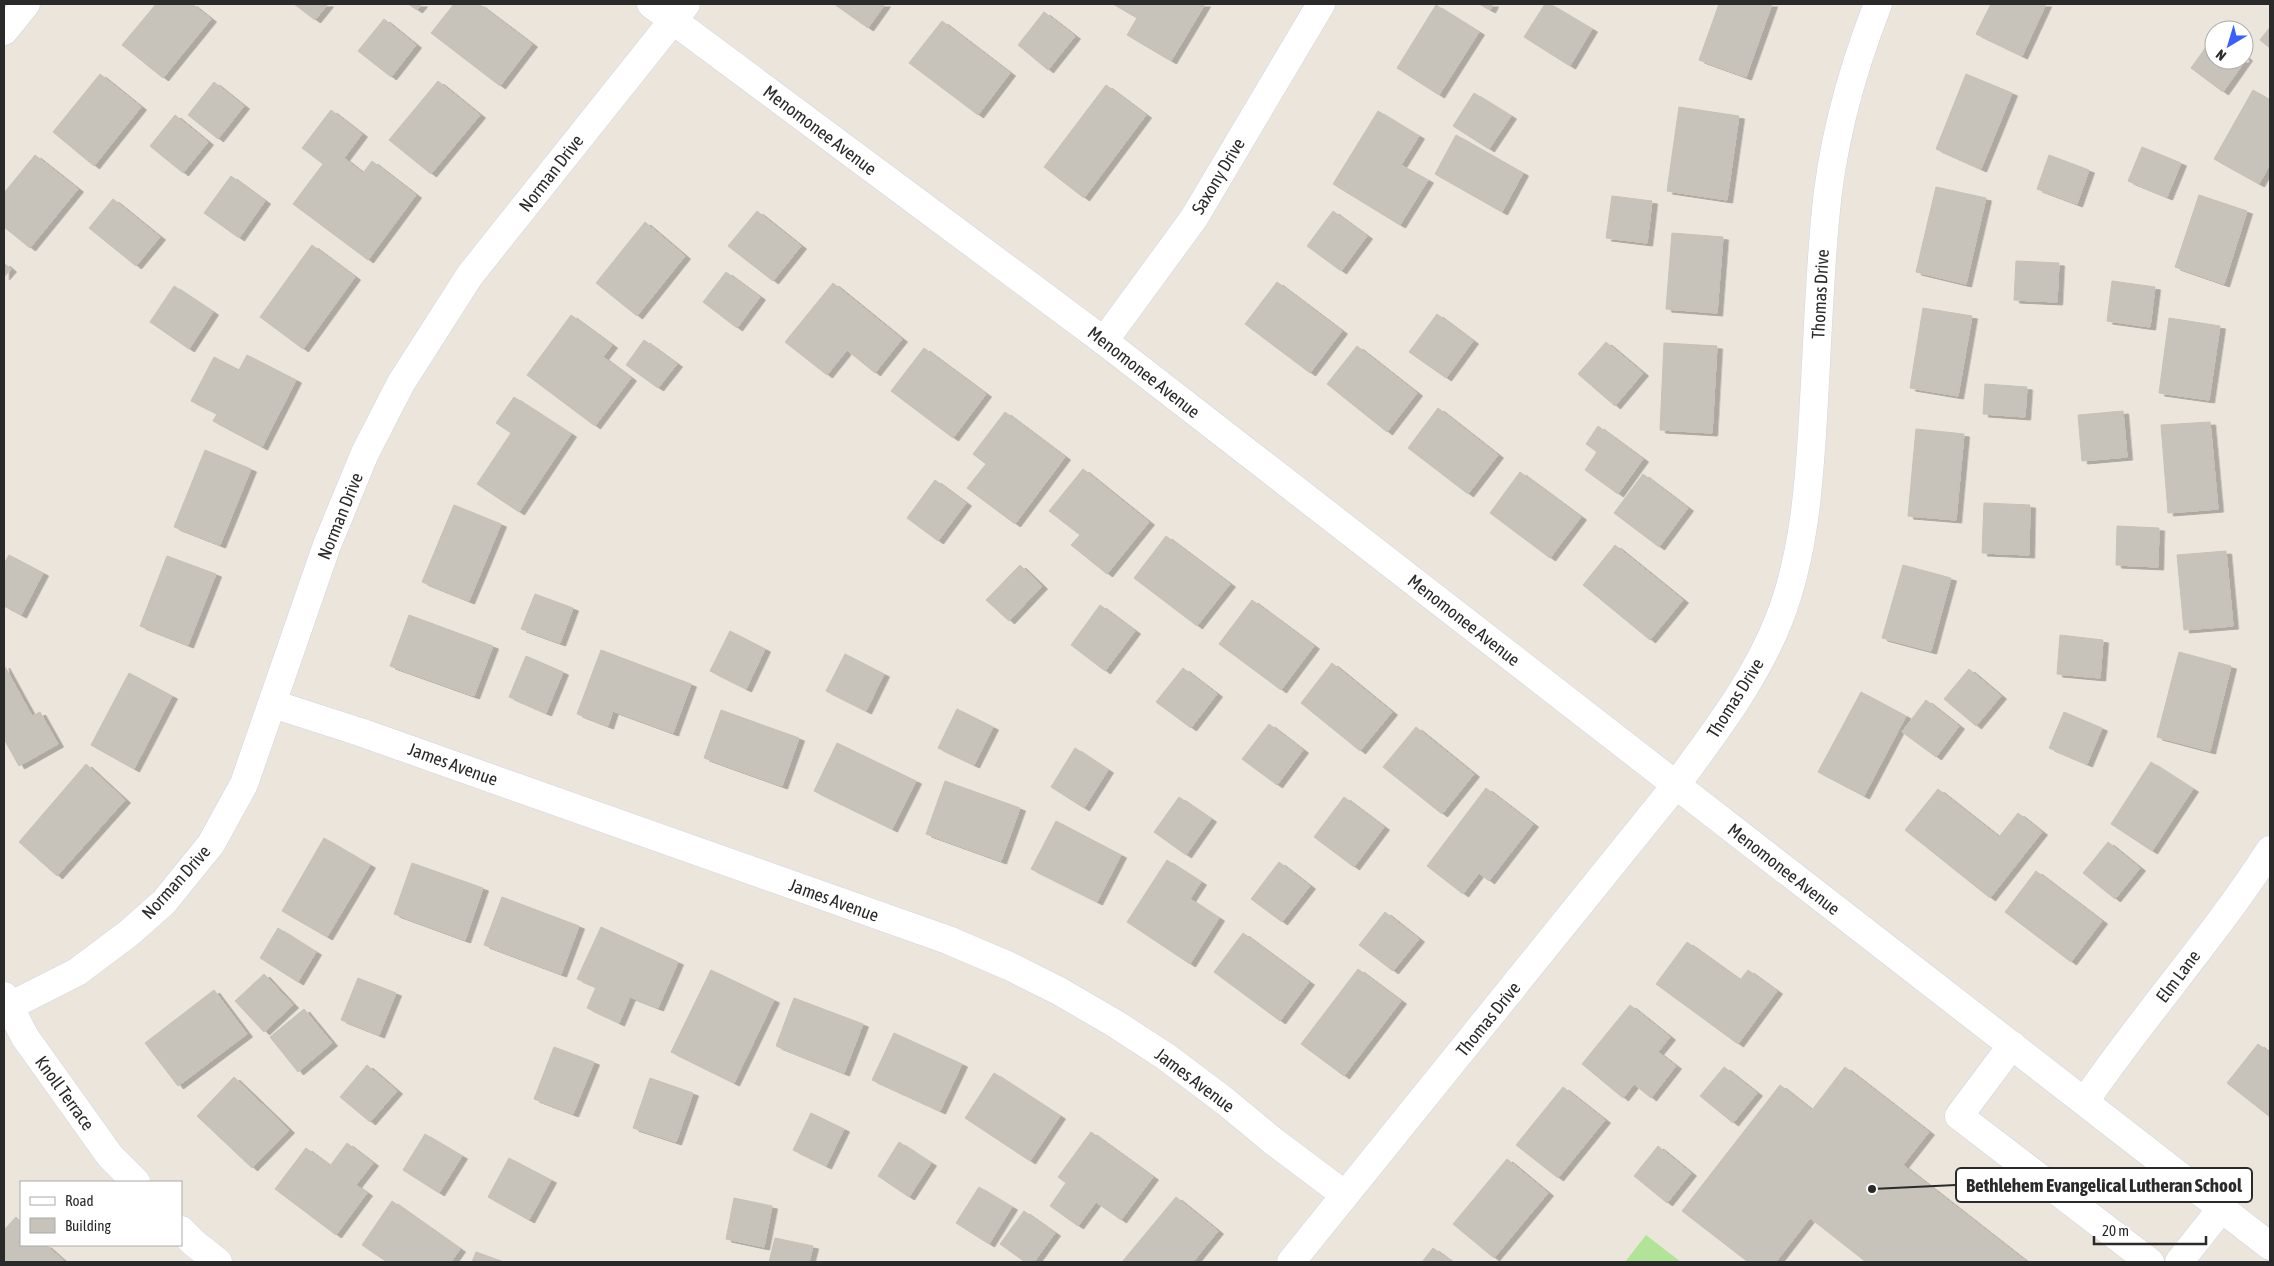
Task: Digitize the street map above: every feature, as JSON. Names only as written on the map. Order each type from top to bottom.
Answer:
[{"type":"street","points":[[4,31],[26,4]]},
{"type":"street","name":"Menomonee Avenue","points":[[651,4],[679,12],[2270,1246]]},
{"type":"street","name":"Saxony Drive","points":[[1104,341],[1194,218],[1321,4]]},
{"type":"street","name":"Thomas Drive","points":[[1291,1262],[1676,785],[1732,709],[1760,660],[1780,616],[1796,562],[1809,490],[1825,218],[1840,125],[1860,51],[1878,4]]},
{"type":"street","name":"Norman Drive","points":[[6,1004],[77,972],[129,933],[164,902],[211,844],[244,784],[327,544],[365,453],[401,383],[470,275],[679,12]]},
{"type":"street","name":"James Avenue","points":[[273,704],[360,732],[930,933],[1009,966],[1106,1019],[1165,1056],[1345,1195]]},
{"type":"street","name":"Elm Lane","points":[[2085,1101],[2108,1067],[2248,885],[2270,850]]},
{"type":"street","name":"Knoll Terrace","points":[[6,1004],[25,1038],[110,1156],[135,1181]]},
{"type":"street","points":[[2012,1045],[1959,1116],[2150,1262]]},
{"type":"street","points":[[2179,1262],[2222,1208]]},
{"type":"street","points":[[182,1231],[218,1262]]},
{"type":"green space","points":[[1646,1235],[1681,1262],[1625,1262]]},
{"type":"building","points":[[156,4],[192,4],[211,19],[163,78],[122,45]]},
{"type":"building","points":[[294,4],[328,4],[315,20]]},
{"type":"building","points":[[408,4],[422,4],[417,10]]},
{"type":"building","points":[[454,4],[479,4],[532,44],[500,86],[431,33]]},
{"type":"building","points":[[834,4],[885,4],[868,28]]},
{"type":"building","points":[[1113,4],[1205,4],[1171,61],[1127,35],[1137,18]]},
{"type":"building","points":[[1479,4],[1493,4],[1490,10]]},
{"type":"building","points":[[1545,4],[1550,4],[1592,29],[1570,66],[1524,37]]},
{"type":"building","points":[[1719,4],[1772,4],[1746,77],[1699,60]]},
{"type":"building","points":[[1991,4],[2046,4],[2022,56],[1976,34]]},
{"type":"building","points":[[1436,5],[1479,32],[1439,95],[1397,68]]},
{"type":"building","points":[[1044,12],[1075,36],[1048,70],[1018,45]]},
{"type":"building","points":[[384,19],[416,45],[391,77],[358,51]]},
{"type":"building","points":[[942,21],[1010,73],[978,115],[909,63]]},
{"type":"building","points":[[2270,27],[2270,48],[2260,40]]},
{"type":"building","points":[[2204,50],[2204,70],[2239,70],[2223,92],[2191,68]]},
{"type":"building","points":[[100,74],[141,107],[94,166],[53,132]]},
{"type":"building","points":[[1966,74],[2012,93],[1981,169],[1936,149]]},
{"type":"building","points":[[438,81],[480,115],[431,174],[389,140]]},
{"type":"building","points":[[214,82],[244,106],[218,139],[188,115]]},
{"type":"building","points":[[1106,85],[1146,115],[1084,198],[1044,167]]},
{"type":"building","points":[[2253,90],[2270,100],[2270,164],[2259,184],[2214,159]]},
{"type":"building","points":[[1474,93],[1511,116],[1489,149],[1453,126]]},
{"type":"building","points":[[1679,107],[1739,116],[1727,200],[1667,191]]},
{"type":"building","points":[[331,110],[362,134],[344,158],[363,173],[372,161],[416,195],[368,260],[293,204],[323,164],[302,148]]},
{"type":"building","points":[[1378,111],[1419,136],[1401,165],[1428,180],[1400,225],[1333,184]]},
{"type":"building","points":[[175,115],[208,142],[183,173],[150,146]]},
{"type":"building","points":[[1456,135],[1523,173],[1502,212],[1435,174]]},
{"type":"building","points":[[2142,147],[2181,163],[2167,197],[2128,181]]},
{"type":"building","points":[[35,155],[78,189],[30,248],[4,227],[4,193]]},
{"type":"building","points":[[2049,155],[2089,170],[2077,204],[2037,189]]},
{"type":"building","points":[[231,176],[265,201],[239,238],[204,213]]},
{"type":"building","points":[[1936,187],[1986,198],[1966,284],[1916,272]]},
{"type":"building","points":[[2199,195],[2247,211],[2224,284],[2175,267]]},
{"type":"building","points":[[1612,196],[1652,201],[1647,243],[1606,238]]},
{"type":"building","points":[[113,199],[160,237],[136,266],[89,228]]},
{"type":"building","points":[[757,211],[801,246],[773,281],[728,246]]},
{"type":"building","points":[[1333,211],[1367,236],[1341,271],[1307,246]]},
{"type":"building","points":[[645,222],[685,256],[637,316],[596,283]]},
{"type":"building","points":[[1672,233],[1723,237],[1717,313],[1666,309]]},
{"type":"building","points":[[312,245],[355,277],[303,349],[260,317]]},
{"type":"building","points":[[2016,261],[2059,263],[2057,302],[2014,300]]},
{"type":"building","points":[[4,263],[11,269],[4,277]]},
{"type":"building","points":[[726,272],[760,297],[737,328],[703,302]]},
{"type":"building","points":[[2112,281],[2155,287],[2150,327],[2107,321]]},
{"type":"building","points":[[1277,282],[1342,331],[1310,373],[1245,324]]},
{"type":"building","points":[[833,283],[902,339],[875,373],[847,350],[827,375],[785,342]]},
{"type":"building","points":[[174,286],[213,312],[189,349],[150,322]]},
{"type":"building","points":[[1923,308],[1972,316],[1958,396],[1910,388]]},
{"type":"building","points":[[1437,314],[1473,341],[1446,378],[1409,352]]},
{"type":"building","points":[[571,315],[612,345],[603,357],[631,378],[595,426],[527,375]]},
{"type":"building","points":[[2169,318],[2220,326],[2209,400],[2159,393]]},
{"type":"building","points":[[644,340],[677,364],[658,388],[626,365]]},
{"type":"building","points":[[1606,342],[1643,373],[1615,406],[1578,374]]},
{"type":"building","points":[[1664,343],[1717,346],[1712,433],[1660,430]]},
{"type":"building","points":[[1357,346],[1417,393],[1387,432],[1327,384]]},
{"type":"building","points":[[924,348],[986,394],[953,438],[891,391]]},
{"type":"building","points":[[247,355],[296,380],[262,447],[213,421],[217,414],[191,401],[214,357],[239,370]]},
{"type":"building","points":[[1985,384],[2027,387],[2025,417],[1983,414]]},
{"type":"building","points":[[514,397],[571,434],[519,512],[477,484],[511,433],[496,423]]},
{"type":"building","points":[[1438,408],[1498,455],[1468,494],[1408,448]]},
{"type":"building","points":[[2123,411],[2127,457],[2082,461],[2078,415]]},
{"type":"building","points":[[1005,412],[1065,457],[1015,524],[967,488],[986,464],[973,454]]},
{"type":"building","points":[[2210,422],[2218,509],[2168,513],[2161,425]]},
{"type":"building","points":[[1598,426],[1643,459],[1618,494],[1585,470],[1597,452],[1586,444]]},
{"type":"building","points":[[1916,429],[1964,434],[1956,520],[1908,516]]},
{"type":"building","points":[[205,450],[251,469],[220,545],[174,527]]},
{"type":"building","points":[[1083,469],[1149,522],[1107,574],[1071,545],[1080,535],[1049,511]]},
{"type":"building","points":[[1520,472],[1581,517],[1550,558],[1490,513]]},
{"type":"building","points":[[1643,474],[1688,508],[1659,547],[1614,513]]},
{"type":"building","points":[[935,480],[966,503],[938,541],[907,518]]},
{"type":"building","points":[[1984,503],[2030,505],[2029,555],[1982,553]]},
{"type":"building","points":[[454,505],[501,524],[469,601],[422,582]]},
{"type":"building","points":[[2117,526],[2159,528],[2158,567],[2116,565]]},
{"type":"building","points":[[1166,536],[1230,584],[1197,626],[1134,578]]},
{"type":"building","points":[[1615,545],[1683,600],[1650,640],[1583,585]]},
{"type":"building","points":[[2226,551],[2233,626],[2184,630],[2177,555]]},
{"type":"building","points":[[9,555],[43,573],[21,615],[4,606],[4,564]]},
{"type":"building","points":[[167,556],[216,574],[188,645],[140,626]]},
{"type":"building","points":[[1020,565],[1042,586],[1009,621],[986,600]]},
{"type":"building","points":[[1903,565],[1951,578],[1931,651],[1882,638]]},
{"type":"building","points":[[535,594],[573,608],[560,643],[521,629]]},
{"type":"building","points":[[1252,600],[1314,646],[1281,690],[1219,644]]},
{"type":"building","points":[[1100,605],[1135,631],[1105,671],[1071,645]]},
{"type":"building","points":[[409,615],[493,646],[474,696],[390,666]]},
{"type":"building","points":[[730,631],[765,649],[746,689],[710,671]]},
{"type":"building","points":[[2060,635],[2103,640],[2100,678],[2057,674]]},
{"type":"building","points":[[601,650],[691,684],[673,733],[613,711],[608,726],[577,714]]},
{"type":"building","points":[[2179,652],[2231,666],[2210,751],[2157,737]]},
{"type":"building","points":[[845,654],[884,674],[866,711],[826,691]]},
{"type":"building","points":[[526,656],[563,672],[546,713],[509,697]]},
{"type":"building","points":[[1332,663],[1392,712],[1360,751],[1301,703]]},
{"type":"building","points":[[4,665],[32,716],[40,712],[58,744],[19,766],[4,739]]},
{"type":"building","points":[[1183,668],[1217,694],[1191,728],[1156,702]]},
{"type":"building","points":[[1969,669],[2001,696],[1976,726],[1944,699]]},
{"type":"building","points":[[129,673],[172,696],[134,769],[91,745]]},
{"type":"building","points":[[1861,692],[1906,716],[1864,796],[1818,772]]},
{"type":"building","points":[[1926,700],[1959,726],[1936,757],[1902,732]]},
{"type":"building","points":[[957,709],[993,727],[974,765],[938,748]]},
{"type":"building","points":[[721,710],[799,738],[782,786],[704,758]]},
{"type":"building","points":[[2064,712],[2102,728],[2087,764],[2049,748]]},
{"type":"building","points":[[1269,724],[1303,750],[1277,785],[1242,759]]},
{"type":"building","points":[[1416,727],[1474,774],[1442,814],[1383,767]]},
{"type":"building","points":[[837,743],[916,781],[892,829],[814,791]]},
{"type":"building","points":[[1075,748],[1108,770],[1084,808],[1051,787]]},
{"type":"building","points":[[2151,762],[2193,789],[2152,851],[2111,824]]},
{"type":"building","points":[[86,764],[125,800],[57,876],[19,842]]},
{"type":"building","points":[[945,781],[1020,808],[1001,861],[926,834]]},
{"type":"building","points":[[1486,788],[1533,824],[1489,881],[1479,873],[1463,894],[1427,866]]},
{"type":"building","points":[[1938,789],[1999,837],[2018,813],[2042,832],[1990,898],[1905,830]]},
{"type":"building","points":[[1179,797],[1211,819],[1186,855],[1154,832]]},
{"type":"building","points":[[1344,797],[1384,827],[1354,867],[1314,837]]},
{"type":"building","points":[[1056,821],[1121,855],[1097,902],[1031,869]]},
{"type":"building","points":[[324,838],[370,865],[327,937],[282,911]]},
{"type":"building","points":[[2108,842],[2140,868],[2115,899],[2083,873]]},
{"type":"building","points":[[1167,860],[1201,882],[1190,899],[1219,918],[1190,964],[1127,922]]},
{"type":"building","points":[[1279,862],[1310,886],[1282,922],[1251,899]]},
{"type":"building","points":[[412,863],[483,888],[465,940],[394,914]]},
{"type":"building","points":[[2036,871],[2102,921],[2071,962],[2005,912]]},
{"type":"building","points":[[502,897],[579,926],[561,974],[484,945]]},
{"type":"building","points":[[1385,912],[1419,939],[1393,971],[1359,945]]},
{"type":"building","points":[[601,927],[678,962],[658,1008],[630,997],[619,1023],[587,1008],[596,987],[577,979]]},
{"type":"building","points":[[278,928],[316,952],[298,982],[260,958]]},
{"type":"building","points":[[1243,933],[1309,982],[1280,1021],[1214,972]]},
{"type":"building","points":[[1687,942],[1740,980],[1748,970],[1777,991],[1738,1044],[1656,984]]},
{"type":"building","points":[[1358,969],[1401,1001],[1344,1076],[1301,1044]]},
{"type":"building","points":[[711,970],[774,1000],[734,1083],[671,1052]]},
{"type":"building","points":[[264,974],[293,1005],[264,1032],[235,1001]]},
{"type":"building","points":[[358,978],[396,993],[379,1035],[341,1020]]},
{"type":"building","points":[[214,990],[247,1034],[178,1086],[145,1043]]},
{"type":"building","points":[[794,998],[863,1024],[844,1073],[776,1046]]},
{"type":"building","points":[[1630,1005],[1670,1037],[1658,1052],[1676,1066],[1651,1098],[1634,1084],[1623,1098],[1582,1064]]},
{"type":"building","points":[[304,1009],[332,1043],[298,1072],[270,1037]]},
{"type":"building","points":[[894,1033],[962,1064],[940,1111],[872,1080]]},
{"type":"building","points":[[2258,1044],[2270,1053],[2270,1117],[2227,1083]]},
{"type":"building","points":[[554,1047],[594,1062],[573,1114],[534,1099]]},
{"type":"building","points":[[367,1065],[397,1091],[370,1122],[340,1097]]},
{"type":"building","points":[[1724,1067],[1757,1093],[1733,1123],[1700,1096]]},
{"type":"building","points":[[1845,1067],[1929,1132],[1903,1165],[2027,1262],[1866,1262],[1810,1218],[1776,1262],[1748,1262],[1682,1211],[1780,1085],[1812,1110]]},
{"type":"building","points":[[994,1073],[1060,1116],[1030,1161],[965,1118]]},
{"type":"building","points":[[234,1077],[289,1130],[252,1168],[197,1116]]},
{"type":"building","points":[[650,1078],[693,1093],[676,1142],[633,1128]]},
{"type":"building","points":[[1563,1087],[1605,1120],[1558,1178],[1516,1145]]},
{"type":"building","points":[[811,1113],[844,1129],[826,1166],[793,1150]]},
{"type":"building","points":[[1091,1132],[1153,1177],[1121,1220],[1096,1202],[1078,1226],[1050,1206],[1066,1183],[1058,1177]]},
{"type":"building","points":[[425,1134],[462,1156],[439,1193],[403,1170]]},
{"type":"building","points":[[899,1142],[931,1163],[909,1197],[878,1176]]},
{"type":"building","points":[[347,1143],[373,1163],[356,1185],[367,1193],[336,1235],[275,1189],[306,1148],[330,1166]]},
{"type":"building","points":[[1658,1146],[1691,1173],[1667,1203],[1634,1176]]},
{"type":"building","points":[[509,1158],[551,1180],[529,1220],[488,1197]]},
{"type":"building","points":[[1507,1159],[1548,1193],[1494,1258],[1453,1224]]},
{"type":"building","points":[[979,1187],[1012,1207],[989,1244],[956,1223]]},
{"type":"building","points":[[1176,1197],[1218,1231],[1193,1262],[1122,1262]]},
{"type":"building","points":[[734,1198],[772,1206],[764,1247],[726,1239]]},
{"type":"building","points":[[392,1201],[460,1249],[451,1262],[387,1262],[362,1245]]},
{"type":"building","points":[[1024,1211],[1055,1233],[1034,1262],[1025,1262],[1000,1244]]},
{"type":"building","points":[[16,1217],[20,1221],[20,1246],[47,1246],[65,1262],[4,1262],[4,1230]]},
{"type":"building","points":[[775,1238],[813,1246],[809,1262],[769,1262]]},
{"type":"building","points":[[1433,1248],[1452,1262],[1422,1262]]},
{"type":"building","points":[[476,1252],[504,1262],[472,1262]]},
{"type":"place","name":"Bethlehem Evangelical Lutheran School","points":[[1872,1189]]}]
